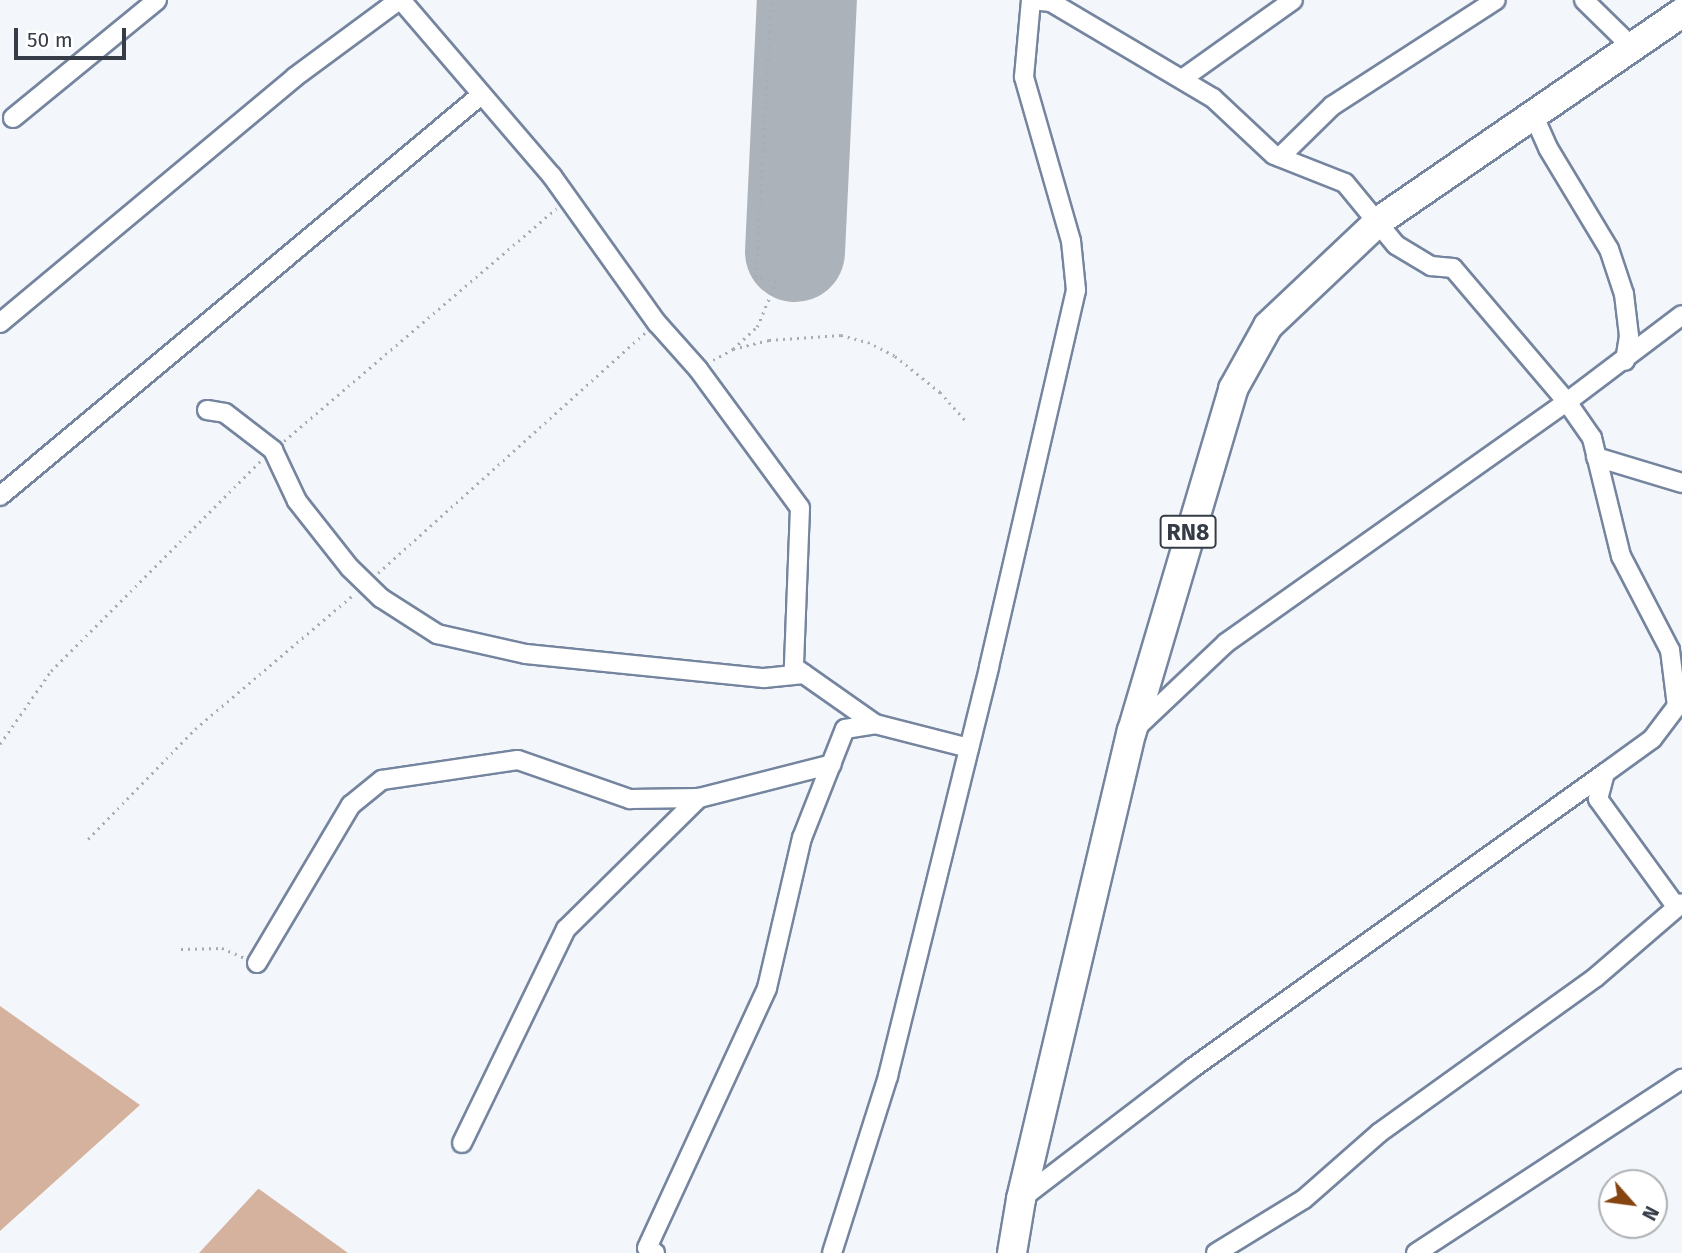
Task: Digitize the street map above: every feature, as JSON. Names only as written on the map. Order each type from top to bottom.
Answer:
[{"type":"main road","name":"RN8","points":[[1012,1253],[1021,1199],[1132,731],[1233,389],[1268,326],[1379,221],[1682,13]]},
{"type":"street","points":[[13,118],[157,0]]},
{"type":"street","points":[[0,323],[295,77],[400,0],[552,176],[657,323],[698,369],[800,508],[794,667],[875,724],[969,748]]},
{"type":"street","points":[[832,1253],[888,1076],[969,748],[1076,290],[1072,241],[1024,77],[1031,0],[1052,1],[1213,98],[1280,157],[1345,183],[1379,221],[1396,245],[1430,266],[1453,268],[1567,402],[1592,438],[1621,556],[1670,650],[1679,705],[1652,739],[1191,1069],[1021,1199]]},
{"type":"street","points":[[1182,79],[1293,0]]},
{"type":"street","points":[[1280,157],[1332,106],[1496,0]]},
{"type":"street","points":[[1584,0],[1631,46]]},
{"type":"street","points":[[0,496],[481,95]]},
{"type":"street","points":[[1533,114],[1548,148],[1609,249],[1624,294],[1629,336],[1625,361]]},
{"type":"street","points":[[1132,731],[1226,643],[1625,361],[1682,316]]},
{"type":"street","points":[[207,410],[225,413],[274,450],[297,501],[349,568],[381,598],[438,634],[526,654],[764,678],[804,674]]},
{"type":"street","points":[[1596,457],[1682,483]]},
{"type":"street","points":[[655,1253],[647,1248],[767,989],[802,838],[845,729],[875,724]]},
{"type":"street","points":[[257,963],[351,805],[382,780],[518,760],[630,799],[699,798],[831,764]]},
{"type":"street","points":[[1216,1253],[1304,1199],[1379,1133],[1596,977],[1678,904],[1598,799],[1605,773]]},
{"type":"street","points":[[463,1143],[566,929],[699,798]]},
{"type":"street","points":[[1416,1253],[1682,1079]]},
{"type":"path","points":[[698,369],[733,349],[757,327],[776,282],[756,277],[771,0]]},
{"type":"path","points":[[733,349],[769,340],[841,335],[868,342],[895,356],[940,392],[965,420]]},
{"type":"path","points":[[181,949],[222,948],[257,963]]},
{"type":"shaded area","points":[[0,1006],[140,1105],[0,1231]]},
{"type":"shaded area","points":[[259,1189],[348,1253],[199,1253]]},
{"type":"runway","points":[[795,252],[807,0]]}]
